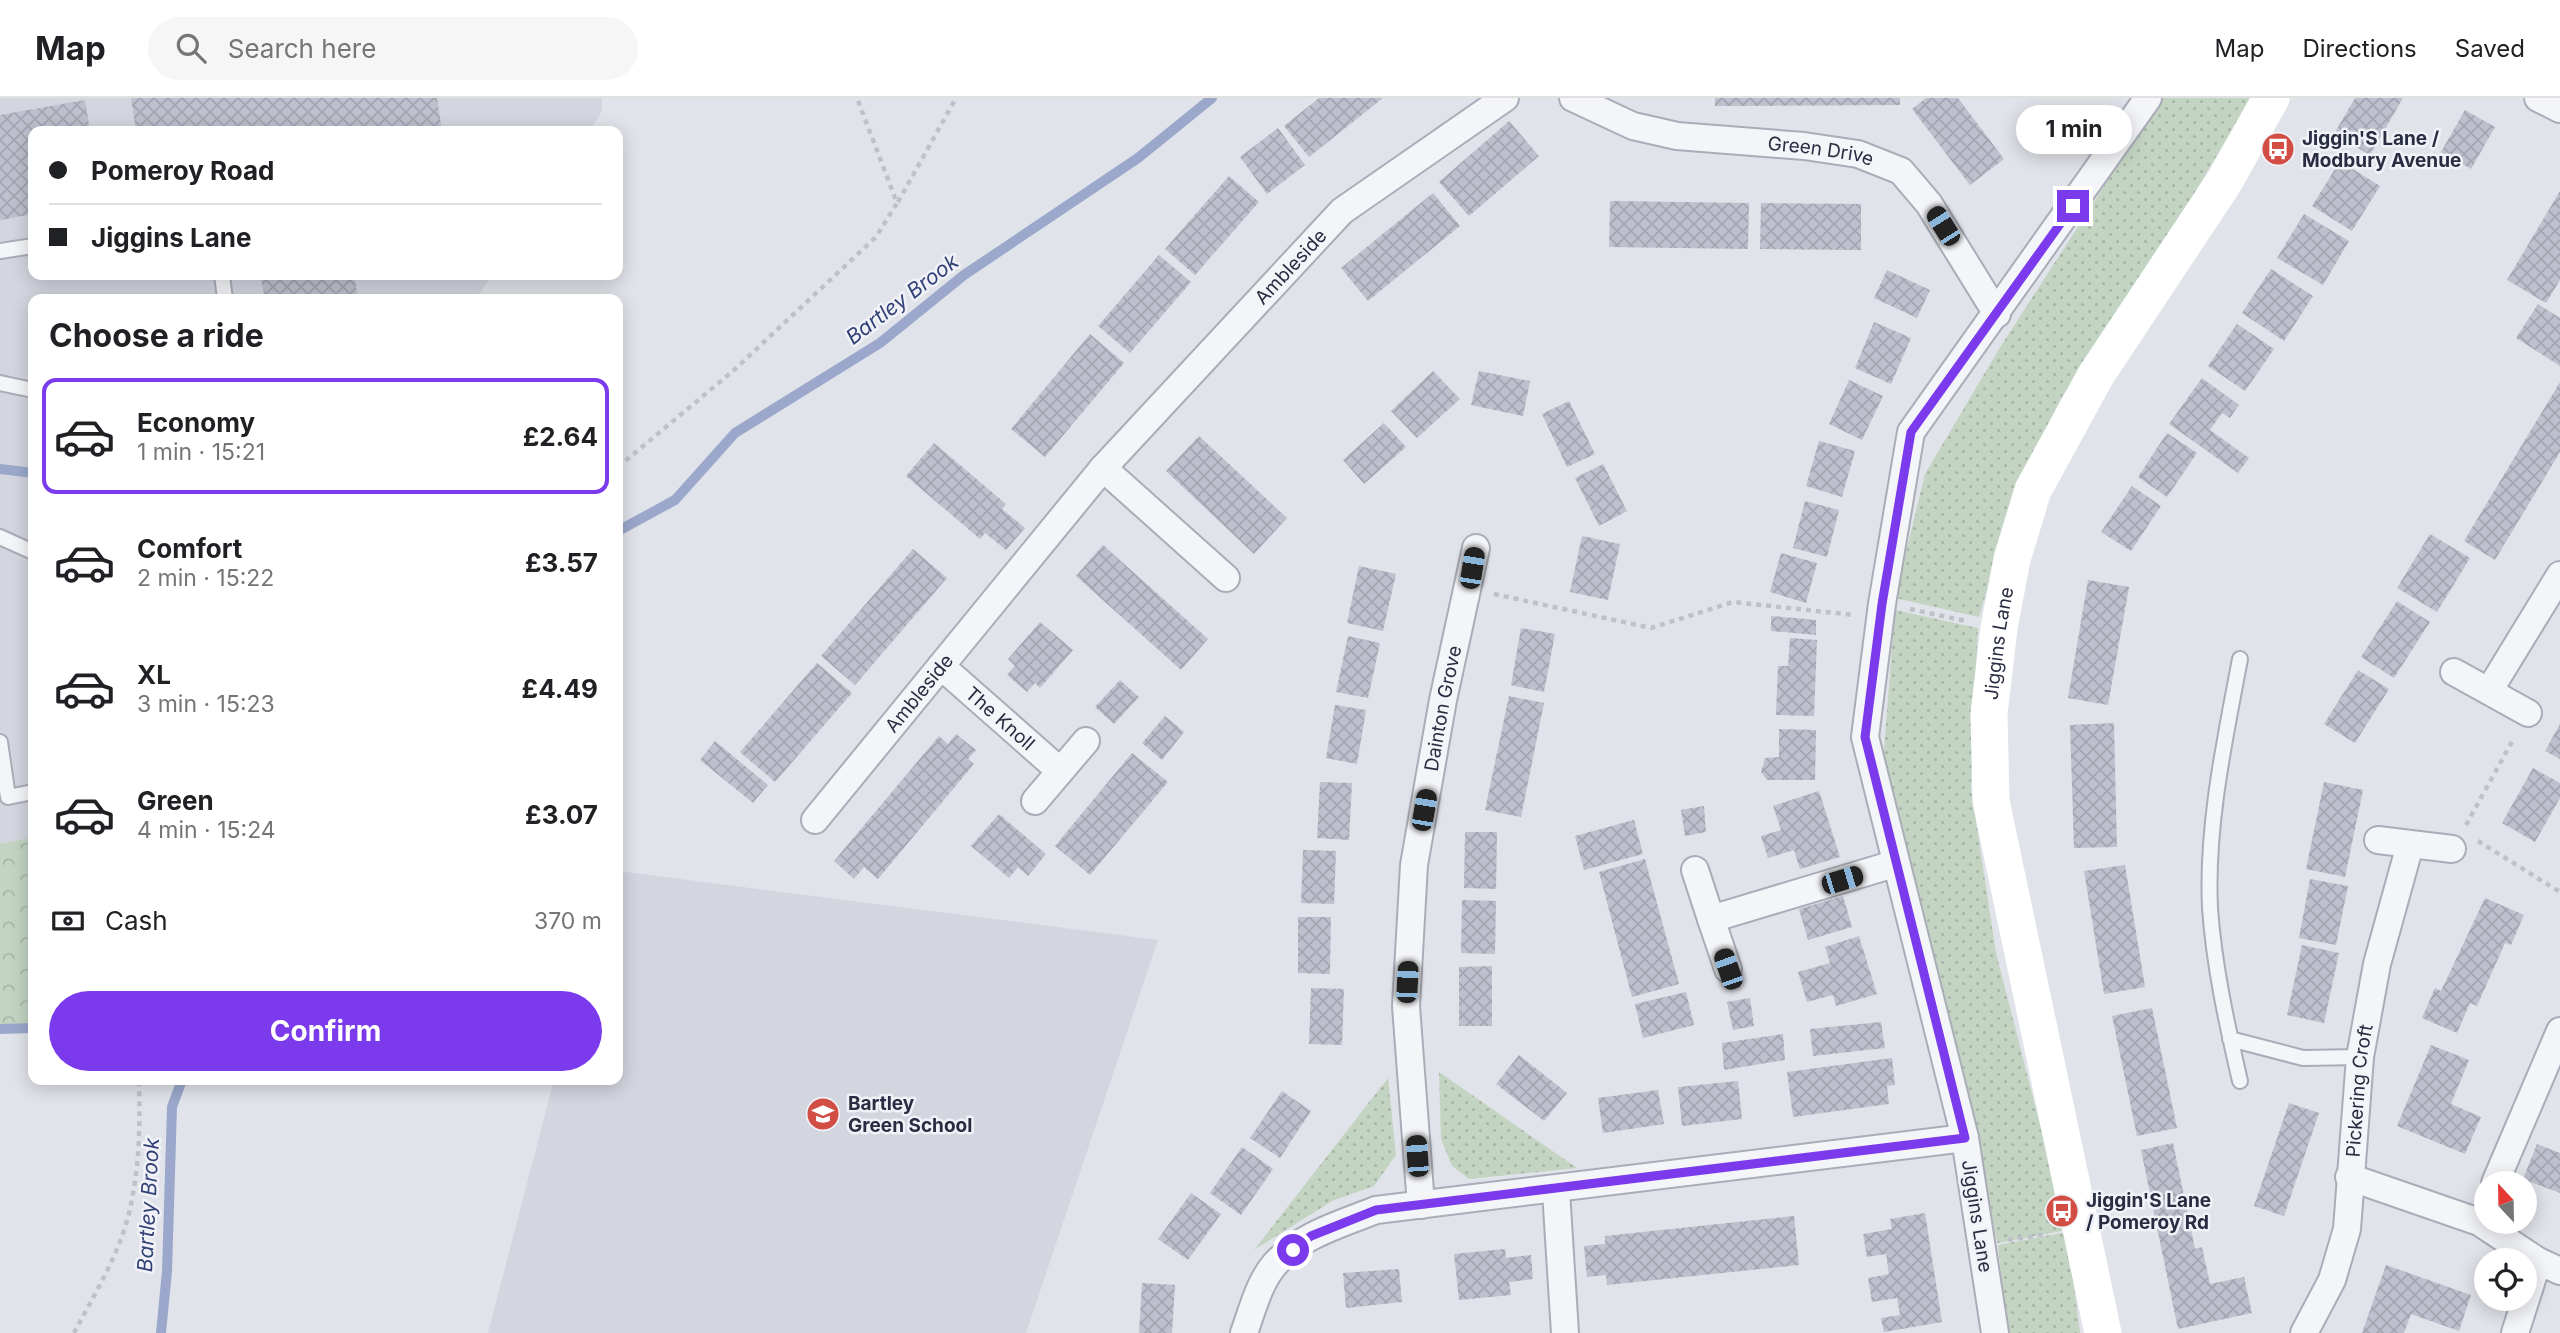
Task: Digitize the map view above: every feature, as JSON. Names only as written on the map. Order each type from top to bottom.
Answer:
[{"type":"street","name":"Ambleside","points":[[815,820],[1102,468],[1342,211],[1505,98]]},
{"type":"street","name":"Green Drive","points":[[1573,98],[1633,126],[1666,133],[1845,152],[1901,171],[1929,204],[1997,314]]},
{"type":"street","name":"Jiggins Lane","points":[[1995,1333],[1965,1138],[1894,864],[1865,737],[1882,604],[1911,432],[2148,98]]},
{"type":"street","name":"Jiggins Lane","points":[[2103,1333],[1991,801],[1989,714],[1999,628],[2012,559],[2033,490],[2096,375],[2224,182],[2271,98]]},
{"type":"street","points":[[1102,468],[1226,578]]},
{"type":"street","name":"Dainton Grove","points":[[1421,1206],[1406,1006],[1414,865],[1443,700],[1476,548]]},
{"type":"street","points":[[2489,691],[2560,575]]},
{"type":"street","name":"The Knoll","points":[[941,666],[1059,770]]},
{"type":"street","points":[[2454,672],[2528,713]]},
{"type":"street","points":[[1035,801],[1086,741]]},
{"type":"street","points":[[2378,840],[2410,845],[2457,840]]},
{"type":"street","name":"Pickering Croft","points":[[2304,1333],[2332,1280],[2347,1229],[2360,1057],[2377,964],[2410,845]]},
{"type":"street","points":[[1711,919],[1894,864]]},
{"type":"street","points":[[1695,870],[1728,969]]},
{"type":"street","points":[[2500,1171],[2560,1031]]},
{"type":"street","points":[[1244,1333],[1261,1288],[1275,1264],[1311,1236],[1376,1210],[1556,1191],[1965,1138]]},
{"type":"street","points":[[2349,1177],[2474,1210]]},
{"type":"street","points":[[1556,1191],[1565,1333]]},
{"type":"street","points":[[2510,1234],[2549,1266],[2515,1333]]},
{"type":"lane","points":[[0,251],[28,247]]},
{"type":"lane","points":[[0,383],[28,389]]},
{"type":"lane","points":[[0,537],[28,550]]},
{"type":"lane","points":[[2240,659],[2216,788],[2210,906],[2230,1039],[2240,1081]]},
{"type":"lane","points":[[0,742],[8,797],[28,793]]},
{"type":"lane","points":[[2230,1039],[2303,1058],[2360,1057]]},
{"type":"path","points":[[857,98],[897,203]]},
{"type":"path","points":[[623,463],[733,371],[876,237],[956,98]]},
{"type":"path","points":[[1469,589],[1651,628],[1733,602],[1851,616],[1882,604],[1999,628]]},
{"type":"path","points":[[2528,713],[2457,840],[2560,892]]},
{"type":"path","points":[[74,1333],[113,1257],[132,1201],[140,1135],[139,1085]]},
{"type":"path","points":[[1983,1244],[2080,1228]]},
{"type":"shaded area","points":[[0,98],[602,98],[602,111],[592,126],[28,126],[28,280],[489,280],[479,294],[28,294],[28,838],[0,844]]},
{"type":"shaded area","name":"Bartley Green School","points":[[623,872],[1158,940],[1026,1333],[488,1333],[553,1085],[623,1085]]},
{"type":"green space","points":[[2161,98],[2251,98],[2182,214],[2060,400],[2020,484],[1979,617],[1895,598],[1925,474],[1999,349]]},
{"type":"green space","points":[[1895,610],[1978,628],[1971,788],[1996,953],[2067,1230],[1997,1243],[1978,1142],[1883,762]]},
{"type":"green space","points":[[28,838],[28,1025],[0,1028],[0,844]]},
{"type":"green space","points":[[1439,1072],[1577,1168],[1469,1179],[1452,1166],[1441,1139]]},
{"type":"green space","points":[[1388,1078],[1396,1155],[1374,1186],[1332,1201],[1254,1250]]},
{"type":"green space","points":[[2067,1232],[2080,1333],[2007,1333],[1998,1245]]},
{"type":"building","points":[[131,98],[437,98],[441,126],[135,126]]},
{"type":"building","points":[[1319,98],[1383,98],[1309,157],[1284,126]]},
{"type":"building","points":[[1715,98],[1900,98],[1900,105],[1715,106]]},
{"type":"building","points":[[1926,98],[1958,98],[2004,159],[1970,185],[1912,109]]},
{"type":"building","points":[[2355,98],[2403,98],[2370,155],[2334,134]]},
{"type":"building","points":[[85,100],[89,126],[28,126],[28,215],[0,220],[0,115]]},
{"type":"building","points":[[2465,110],[2495,127],[2471,169],[2441,152]]},
{"type":"building","points":[[1509,121],[1539,156],[1469,216],[1439,182]]},
{"type":"building","points":[[1278,128],[1305,165],[1267,194],[1240,157]]},
{"type":"building","points":[[2340,161],[2380,186],[2352,231],[2312,206]]},
{"type":"building","points":[[1229,176],[1259,202],[1195,275],[1165,249]]},
{"type":"building","points":[[2560,191],[2560,280],[2546,303],[2507,280]]},
{"type":"building","points":[[1433,193],[1460,226],[1368,301],[1341,268]]},
{"type":"building","points":[[1610,201],[1749,203],[1748,249],[1609,247]]},
{"type":"building","points":[[1761,203],[1861,204],[1861,250],[1760,249]]},
{"type":"building","points":[[2304,214],[2349,241],[2323,285],[2277,258]]},
{"type":"building","points":[[1159,255],[1191,282],[1130,353],[1098,326]]},
{"type":"building","points":[[2271,269],[2313,296],[2284,341],[2242,313]]},
{"type":"building","points":[[1887,270],[1930,290],[1917,318],[1874,298]]},
{"type":"building","points":[[261,280],[355,280],[357,294],[264,294]]},
{"type":"building","points":[[2538,304],[2560,318],[2560,366],[2516,338]]},
{"type":"building","points":[[1874,322],[1911,338],[1891,384],[1855,368]]},
{"type":"building","points":[[2237,324],[2274,349],[2245,391],[2208,366]]},
{"type":"building","points":[[1090,334],[1124,363],[1045,457],[1011,429]]},
{"type":"building","points":[[1433,371],[1460,399],[1417,438],[1391,411]]},
{"type":"building","points":[[1479,371],[1530,381],[1523,416],[1471,405]]},
{"type":"building","points":[[2202,378],[2239,405],[2230,418],[2222,413],[2210,430],[2249,458],[2238,473],[2169,424]]},
{"type":"building","points":[[1849,380],[1883,396],[1862,440],[1829,424]]},
{"type":"building","points":[[2560,382],[2560,452],[2495,560],[2464,541]]},
{"type":"building","points":[[1569,401],[1595,454],[1567,467],[1542,414]]},
{"type":"building","points":[[1384,423],[1406,447],[1364,484],[1343,460]]},
{"type":"building","points":[[2167,433],[2197,453],[2167,497],[2138,477]]},
{"type":"building","points":[[1199,436],[1287,518],[1254,554],[1166,471]]},
{"type":"building","points":[[1819,441],[1855,451],[1842,497],[1806,486]]},
{"type":"building","points":[[934,443],[1006,504],[1002,509],[1025,528],[1006,550],[985,533],[980,539],[906,476]]},
{"type":"building","points":[[1603,464],[1627,511],[1599,526],[1575,478]]},
{"type":"building","points":[[2132,486],[2161,506],[2131,551],[2101,532]]},
{"type":"building","points":[[1805,501],[1839,510],[1827,557],[1793,548]]},
{"type":"building","points":[[2430,534],[2470,558],[2437,612],[2397,588]]},
{"type":"building","points":[[1582,536],[1620,544],[1608,600],[1570,592]]},
{"type":"building","points":[[1103,545],[1208,639],[1181,670],[1076,576]]},
{"type":"building","points":[[913,549],[947,578],[855,685],[821,656]]},
{"type":"building","points":[[1781,553],[1817,563],[1806,603],[1770,592]]},
{"type":"building","points":[[1359,566],[1396,574],[1383,631],[1347,623]]},
{"type":"building","points":[[2088,580],[2129,587],[2108,705],[2068,698]]},
{"type":"building","points":[[2397,601],[2430,622],[2394,678],[2361,657]]},
{"type":"building","points":[[1771,616],[1816,620],[1816,635],[1771,631]]},
{"type":"building","points":[[1040,622],[1073,650],[1040,688],[1035,683],[1027,692],[1007,675],[1015,666],[1008,659]]},
{"type":"building","points":[[1521,628],[1555,634],[1544,692],[1511,685]]},
{"type":"building","points":[[1348,636],[1380,643],[1368,698],[1336,692]]},
{"type":"building","points":[[1790,638],[1817,640],[1814,716],[1776,715],[1778,666],[1788,666]]},
{"type":"building","points":[[817,663],[852,693],[775,782],[740,752]]},
{"type":"building","points":[[2358,670],[2389,689],[2355,743],[2324,724]]},
{"type":"building","points":[[1120,680],[1139,697],[1114,724],[1095,707]]},
{"type":"building","points":[[1509,696],[1544,703],[1521,817],[1485,810]]},
{"type":"building","points":[[1335,705],[1366,710],[1357,764],[1326,758]]},
{"type":"building","points":[[1165,716],[1184,732],[1162,760],[1142,743]]},
{"type":"building","points":[[2114,723],[2117,847],[2074,848],[2070,725]]},
{"type":"building","points":[[2560,724],[2560,759],[2545,751]]},
{"type":"building","points":[[1779,729],[1816,730],[1815,780],[1767,780],[1761,772],[1765,758],[1779,757]]},
{"type":"building","points":[[956,734],[976,750],[968,759],[974,764],[878,879],[864,867],[854,879],[834,861],[939,736],[948,744]]},
{"type":"building","points":[[715,741],[768,785],[753,803],[700,760]]},
{"type":"building","points":[[1132,753],[1168,782],[1090,875],[1055,846]]},
{"type":"building","points":[[2533,768],[2560,783],[2560,798],[2535,842],[2502,823]]},
{"type":"building","points":[[1320,782],[1352,783],[1349,840],[1317,838]]},
{"type":"building","points":[[2324,782],[2363,790],[2345,877],[2306,869]]},
{"type":"building","points":[[1819,791],[1840,857],[1800,869],[1794,850],[1768,858],[1761,836],[1781,830],[1773,806]]},
{"type":"building","points":[[1704,806],[1706,832],[1685,836],[1681,810]]},
{"type":"building","points":[[999,814],[1046,854],[1028,876],[1018,867],[1009,878],[971,846]]},
{"type":"building","points":[[1634,820],[1643,854],[1584,870],[1575,836]]},
{"type":"building","points":[[1465,832],[1497,832],[1496,889],[1464,888]]},
{"type":"building","points":[[1303,850],[1336,851],[1334,904],[1301,903]]},
{"type":"building","points":[[1645,859],[1679,984],[1632,997],[1599,872]]},
{"type":"building","points":[[2125,865],[2145,987],[2104,994],[2084,871]]},
{"type":"building","points":[[2310,879],[2348,886],[2336,945],[2299,938]]},
{"type":"building","points":[[1843,896],[1852,927],[1808,940],[1799,909]]},
{"type":"building","points":[[2485,898],[2524,915],[2511,945],[2505,943],[2477,1006],[2470,1003],[2457,1033],[2422,1018],[2435,988],[2441,991]]},
{"type":"building","points":[[1462,900],[1496,901],[1495,954],[1461,953]]},
{"type":"building","points":[[1298,917],[1331,917],[1330,974],[1298,973]]},
{"type":"building","points":[[1859,936],[1877,994],[1836,1006],[1833,995],[1807,1002],[1798,972],[1830,963],[1825,947]]},
{"type":"building","points":[[2302,945],[2339,953],[2324,1023],[2287,1015]]},
{"type":"building","points":[[1492,966],[1492,1026],[1459,1026],[1459,967]]},
{"type":"building","points":[[1311,988],[1344,989],[1342,1045],[1309,1044]]},
{"type":"building","points":[[1686,992],[1694,1025],[1643,1038],[1635,1004]]},
{"type":"building","points":[[1750,998],[1754,1026],[1733,1030],[1727,1002]]},
{"type":"building","points":[[2152,1008],[2177,1128],[2137,1136],[2112,1016]]},
{"type":"building","points":[[1881,1022],[1885,1048],[1813,1056],[1810,1029]]},
{"type":"building","points":[[1783,1034],[1785,1060],[1724,1070],[1722,1043]]},
{"type":"building","points":[[2431,1045],[2469,1060],[2451,1104],[2481,1117],[2465,1154],[2397,1126]]},
{"type":"building","points":[[1519,1055],[1567,1093],[1544,1121],[1496,1084]]},
{"type":"building","points":[[1892,1058],[1895,1085],[1887,1086],[1889,1104],[1793,1117],[1787,1072]]},
{"type":"building","points":[[1738,1081],[1742,1119],[1682,1126],[1678,1087]]},
{"type":"building","points":[[1658,1090],[1664,1124],[1603,1133],[1598,1098]]},
{"type":"building","points":[[1282,1091],[1311,1111],[1280,1158],[1250,1138]]},
{"type":"building","points":[[2289,1103],[2319,1113],[2284,1216],[2254,1206]]},
{"type":"building","points":[[2173,1143],[2195,1249],[2202,1247],[2210,1284],[2244,1277],[2252,1313],[2178,1329],[2141,1150]]},
{"type":"building","points":[[2537,1144],[2560,1153],[2560,1193],[2538,1185],[2538,1171],[2526,1171]]},
{"type":"building","points":[[1242,1147],[1273,1169],[1241,1215],[1210,1193]]},
{"type":"building","points":[[1191,1193],[1221,1214],[1188,1260],[1158,1239]]},
{"type":"building","points":[[1925,1213],[1942,1322],[1884,1332],[1881,1318],[1900,1315],[1897,1298],[1872,1302],[1868,1278],[1889,1274],[1886,1254],[1867,1257],[1863,1234],[1892,1229],[1890,1219]]},
{"type":"building","points":[[1794,1216],[1799,1265],[1607,1285],[1606,1275],[1587,1277],[1584,1246],[1605,1244],[1605,1236]]},
{"type":"building","points":[[1505,1249],[1506,1258],[1531,1255],[1533,1279],[1509,1282],[1511,1295],[1459,1300],[1454,1254]]},
{"type":"building","points":[[2386,1265],[2471,1295],[2459,1331],[2411,1314],[2404,1333],[2362,1333]]},
{"type":"building","points":[[1399,1269],[1402,1302],[1346,1308],[1343,1273]]},
{"type":"building","points":[[1142,1283],[1175,1285],[1172,1333],[1139,1333]]},
{"type":"waterway","name":"Bartley Brook","points":[[623,528],[675,500],[735,433],[880,343],[964,275],[1138,158],[1212,98]]},
{"type":"waterway","points":[[0,469],[28,472]]},
{"type":"waterway","points":[[0,1029],[28,1028]]},
{"type":"waterway","name":"Bartley Brook","points":[[161,1333],[167,1271],[172,1107],[180,1085]]},
{"type":"place","name":"Jiggin'S Lane / Modbury Avenue","points":[[2278,149]]},
{"type":"place","name":"Bartley Green School","points":[[823,1114]]},
{"type":"place","name":"Jiggin'S Lane / Pomeroy Rd","points":[[2062,1211]]},
{"type":"route","points":[[1293,1250],[1311,1236],[1376,1210],[1556,1191],[1965,1138],[1894,864],[1865,737],[1882,604],[1911,432],[2073,206]]}]
